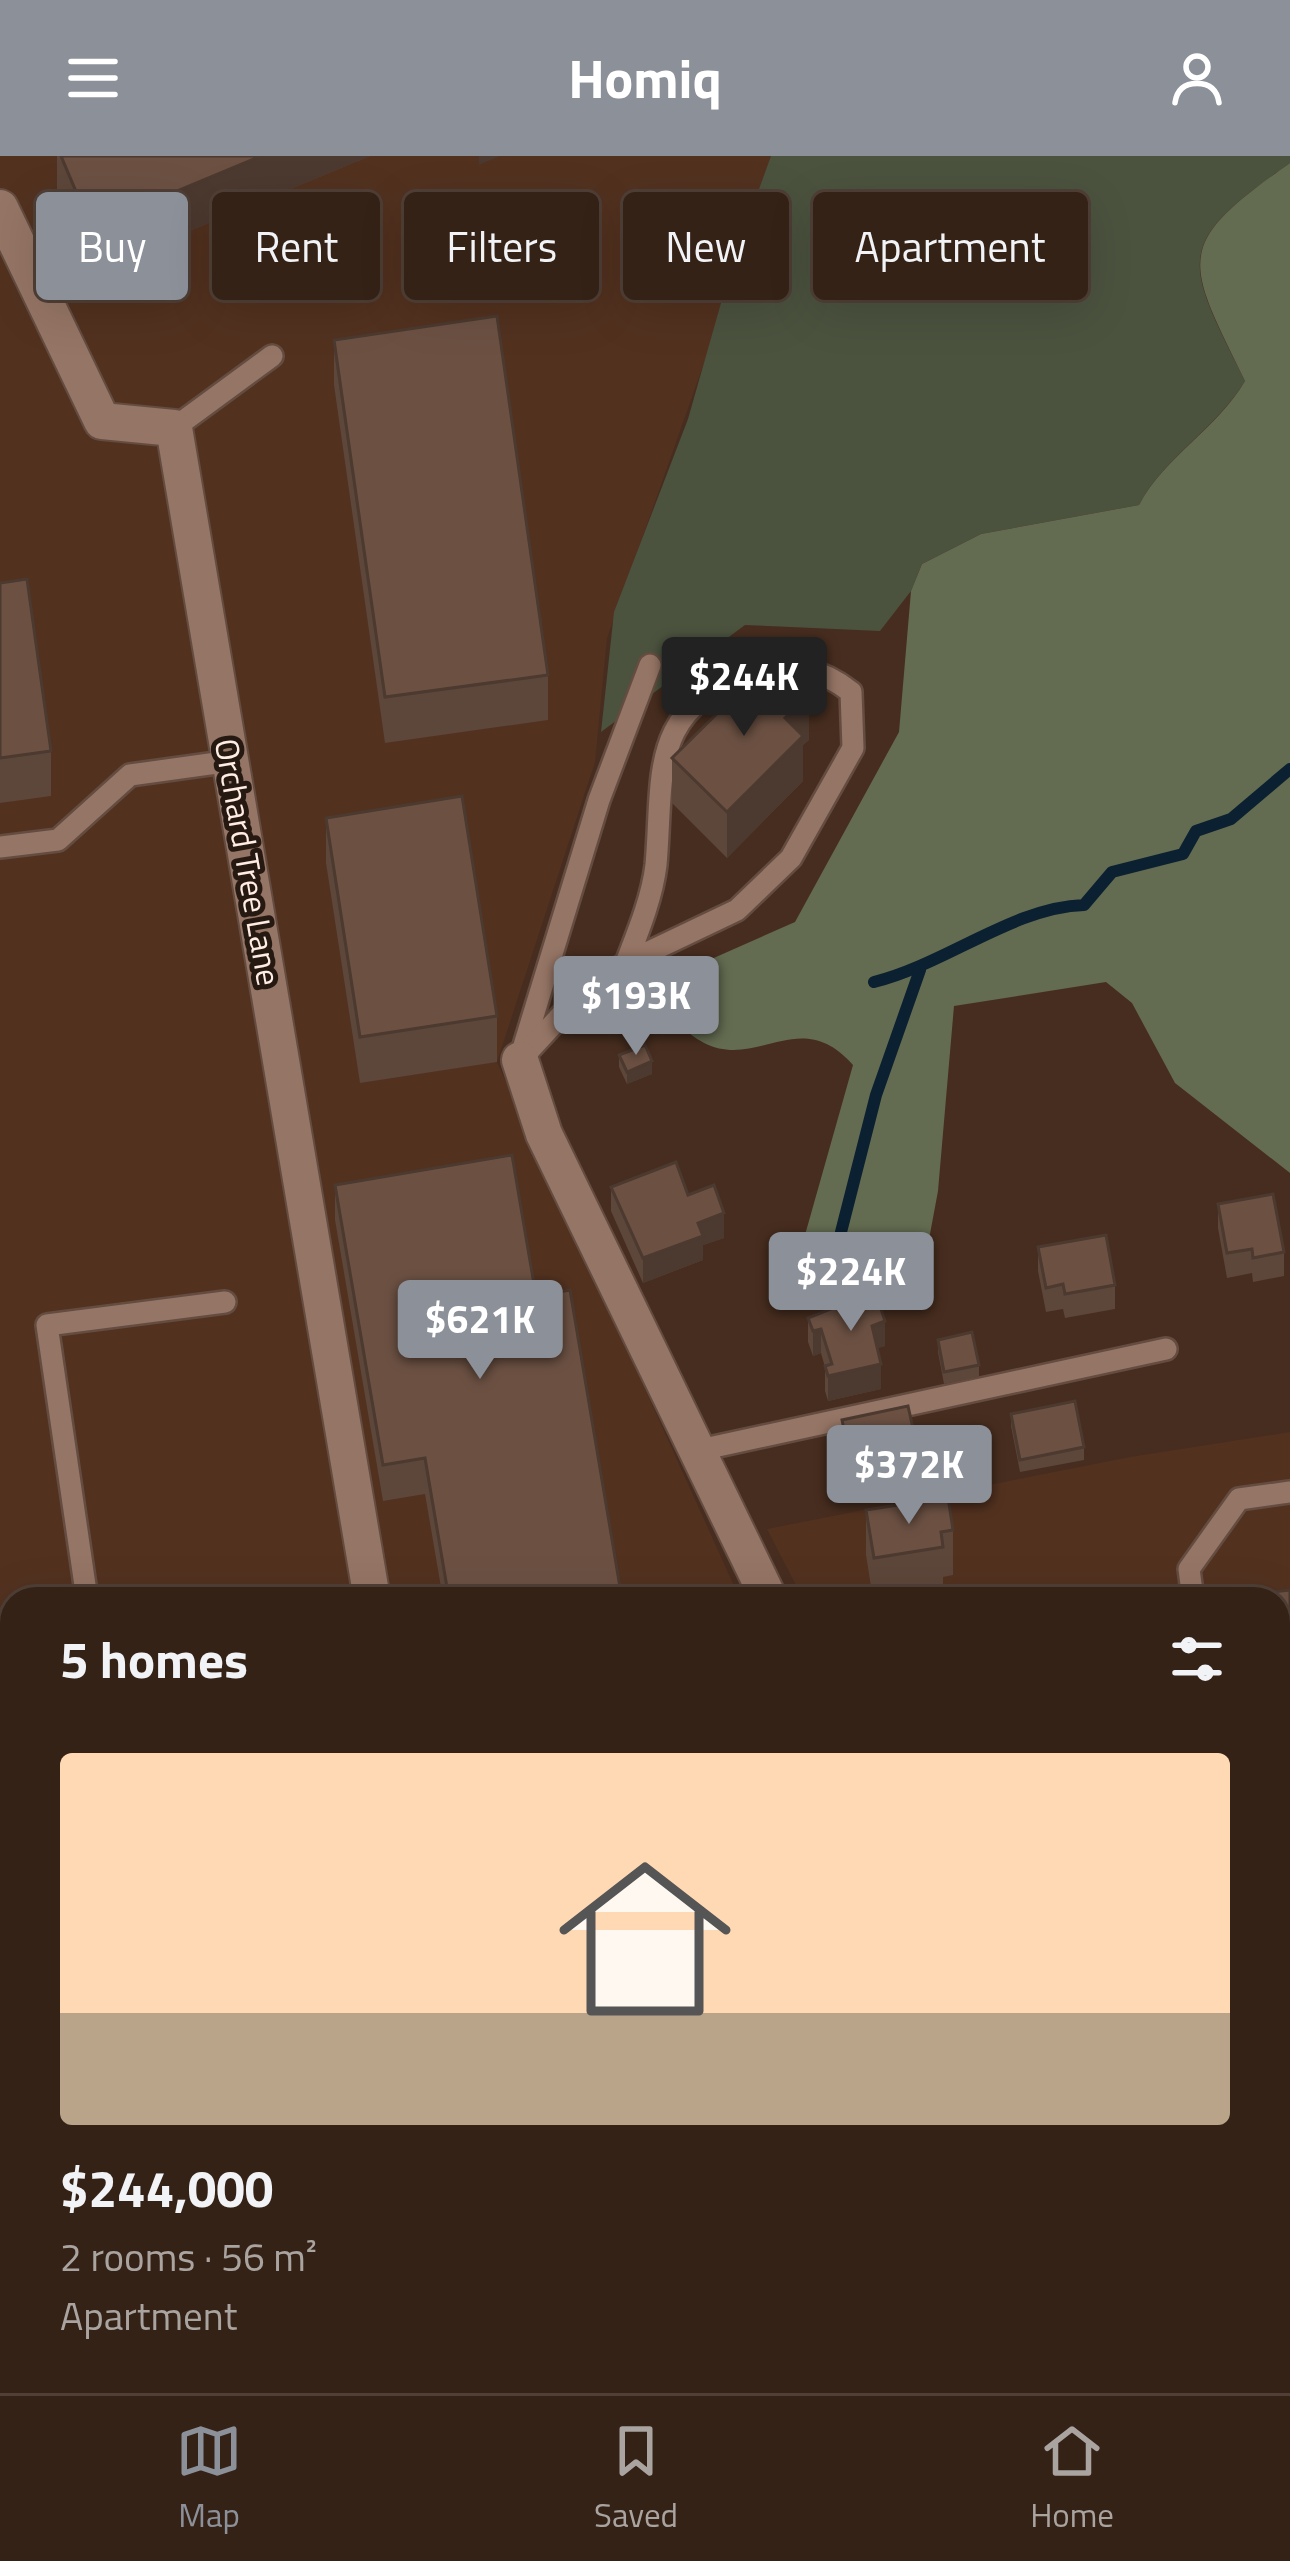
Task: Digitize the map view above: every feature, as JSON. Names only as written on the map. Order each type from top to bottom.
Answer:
[{"type":"street","points":[[0,208],[102,421],[174,428]]},
{"type":"street","name":"Orchard Tree Lane","points":[[174,428],[370,1587]]},
{"type":"street","points":[[520,1060],[536,1116],[763,1587]]},
{"type":"lane","points":[[174,428],[272,356]]},
{"type":"lane","points":[[520,1060],[599,800],[650,665]]},
{"type":"lane","points":[[520,1060],[581,994],[626,963],[737,910],[791,858],[853,748],[851,692],[825,671],[776,668],[721,684],[672,731],[657,783],[656,869],[626,963]]},
{"type":"lane","points":[[0,847],[58,840],[130,775],[231,761]]},
{"type":"lane","points":[[85,1587],[47,1325],[225,1302]]},
{"type":"lane","points":[[695,1451],[885,1406],[1166,1349]]},
{"type":"lane","points":[[1191,1587],[1189,1569],[1238,1498],[1290,1492]]},
{"type":"shaded area","points":[[0,156],[777,156],[764,192],[623,192],[623,300],[726,300],[607,638],[595,762],[497,1062],[735,1587],[0,1587]]},
{"type":"shaded area","points":[[1290,1432],[1290,1587],[797,1587],[767,1529],[1130,1457]]},
{"type":"green space","points":[[771,156],[1290,156],[1290,163],[1225,215],[1208,236],[1200,257],[1210,307],[1245,381],[1220,414],[1162,472],[1139,505],[981,534],[922,564],[911,591],[880,631],[745,625],[601,732],[614,612],[688,419],[722,300],[789,300],[789,192],[758,192]]},
{"type":"green space","points":[[1290,163],[1290,1173],[1175,1083],[1132,1003],[1106,982],[954,1006],[938,1191],[927,1250],[904,1271],[849,1294],[792,1281],[853,1065],[830,1045],[807,1039],[742,1050],[719,1048],[695,1037],[669,1012],[673,976],[795,922],[899,732],[911,591],[922,564],[981,534],[1139,505],[1163,472],[1233,398],[1245,381],[1210,307],[1201,257],[1208,236],[1225,215]]},
{"type":"building","points":[[61,156],[261,156],[175,192],[76,192]]},
{"type":"building","points":[[497,316],[548,675],[385,697],[334,340]]},
{"type":"building","points":[[27,579],[51,751],[0,758],[0,583]]},
{"type":"building","points":[[781,666],[809,694],[785,718],[803,736],[727,812],[672,758],[749,682],[757,690]]},
{"type":"building","points":[[462,796],[497,1016],[360,1037],[326,818]]},
{"type":"building","points":[[645,1045],[652,1061],[627,1072],[619,1055]]},
{"type":"building","points":[[512,1155],[536,1296],[570,1290],[620,1587],[447,1587],[425,1458],[383,1465],[335,1185]]},
{"type":"building","points":[[676,1162],[688,1195],[714,1185],[724,1213],[698,1223],[703,1236],[643,1258],[611,1187]]},
{"type":"building","points":[[1273,1194],[1284,1252],[1253,1258],[1252,1249],[1227,1253],[1218,1204]]},
{"type":"building","points":[[1106,1235],[1115,1285],[1065,1294],[1063,1284],[1046,1288],[1038,1247]]},
{"type":"building","points":[[875,1291],[885,1321],[872,1326],[881,1364],[828,1376],[825,1366],[832,1364],[821,1329],[813,1331],[808,1318]]},
{"type":"building","points":[[972,1332],[979,1365],[944,1372],[938,1340]]},
{"type":"building","points":[[1075,1401],[1084,1447],[1020,1460],[1011,1414]]},
{"type":"building","points":[[908,1406],[914,1433],[903,1435],[905,1448],[850,1458],[842,1420]]},
{"type":"building","points":[[948,1497],[953,1530],[941,1532],[943,1547],[874,1558],[866,1510]]},
{"type":"waterway","points":[[874,982],[1032,915],[1084,905],[1112,872],[1183,854],[1196,831],[1231,819],[1290,769]]},
{"type":"waterway","points":[[841,1232],[876,1095],[920,970]]}]
